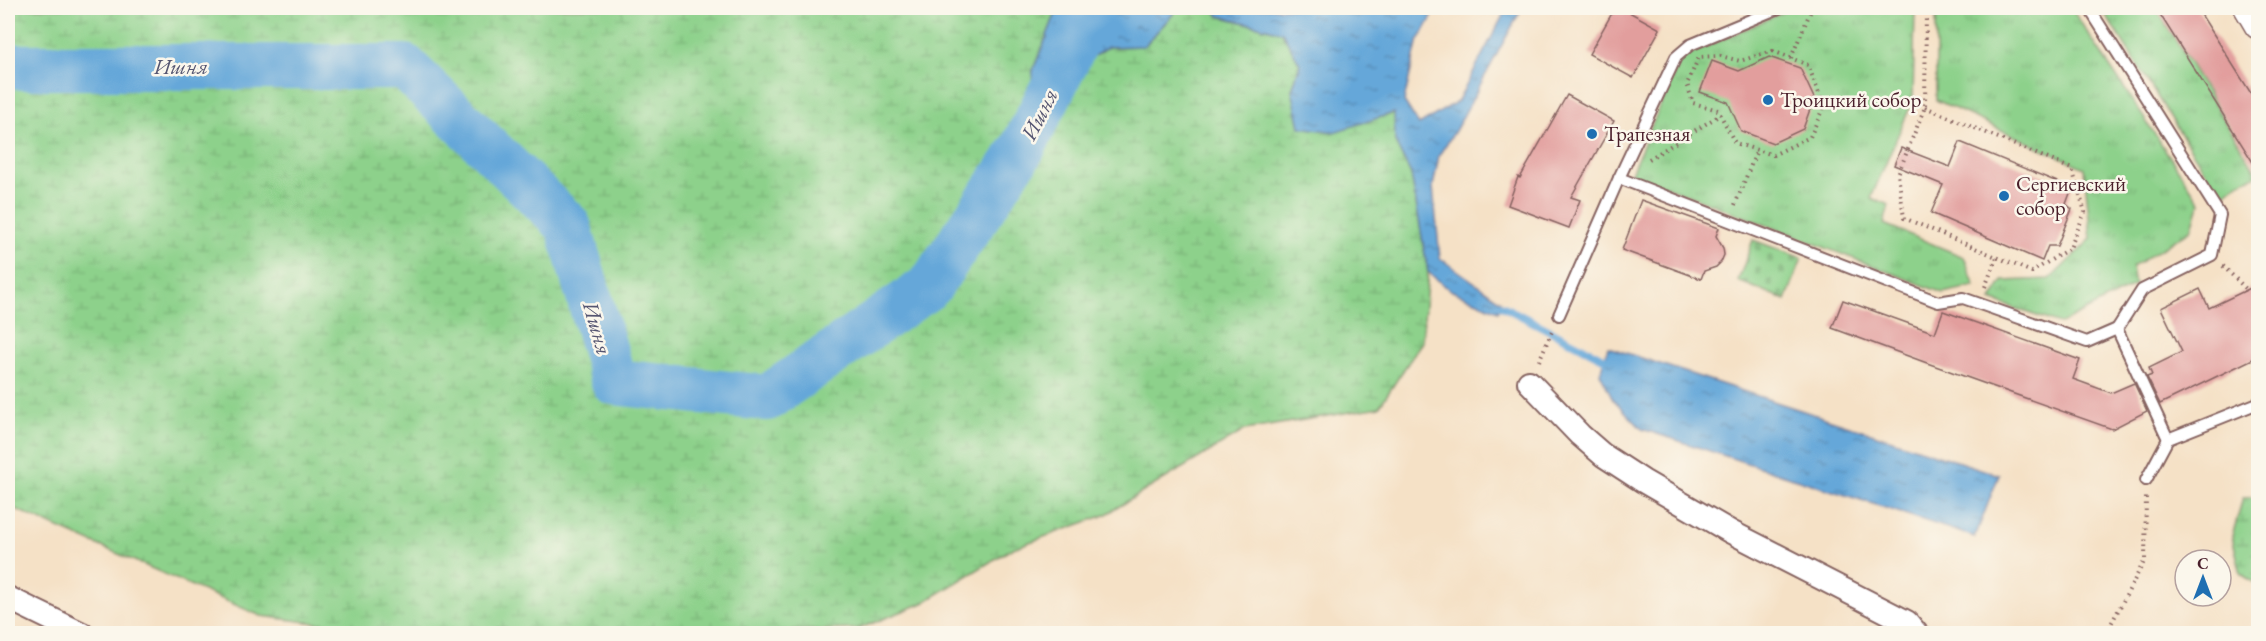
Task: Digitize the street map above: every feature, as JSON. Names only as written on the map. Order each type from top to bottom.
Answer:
[{"type":"street","points":[[2248,8],[2259,25]]},
{"type":"street","points":[[1529,382],[1588,442],[1603,455],[1643,481],[1731,532],[1906,622],[1917,633]]},
{"type":"street","points":[[8,598],[82,633]]},
{"type":"lane","points":[[1559,315],[1619,178],[1676,57],[1690,45],[1779,8]]},
{"type":"lane","points":[[1619,178],[1938,302],[1963,298],[2087,342],[2117,329],[2142,290],[2212,255],[2220,215],[2089,8]]},
{"type":"lane","points":[[2117,329],[2168,439]]},
{"type":"lane","points":[[2146,480],[2168,439],[2259,403]]},
{"type":"path","points":[[1791,57],[1812,8]]},
{"type":"path","points":[[1925,107],[2072,169],[2085,212],[2070,248],[2032,272],[1904,218],[1898,174],[1925,107],[1926,8]]},
{"type":"path","points":[[1773,51],[1791,57],[1808,64],[1824,106],[1810,137],[1773,155],[1735,143],[1720,115],[1718,111],[1693,103],[1687,84],[1699,57],[1721,56],[1740,61],[1773,51]]},
{"type":"path","points":[[1619,178],[1720,115]]},
{"type":"path","points":[[1729,221],[1757,150]]},
{"type":"path","points":[[2212,255],[2247,290]]},
{"type":"path","points":[[1989,278],[1997,257]]},
{"type":"path","points":[[2108,633],[2145,561],[2146,480]]},
{"type":"green space","points":[[8,8],[1058,8],[1033,70],[1032,86],[1014,117],[1022,150],[1039,131],[1038,100],[1063,75],[1108,47],[1144,46],[1176,8],[1213,8],[1219,16],[1282,32],[1300,64],[1292,90],[1334,131],[1395,113],[1395,142],[1411,174],[1428,272],[1422,342],[1379,407],[1245,430],[1105,515],[1013,548],[923,603],[858,629],[781,631],[761,634],[401,634],[261,616],[8,506]]},
{"type":"green space","points":[[1792,8],[1915,8],[1913,100],[1871,198],[1889,205],[1884,224],[1964,257],[1975,286],[1943,293],[1631,173],[1681,58]]},
{"type":"green space","points":[[1936,8],[2071,8],[2200,202],[2191,230],[2132,267],[2135,285],[2060,324],[1991,300],[2003,281],[2050,279],[2091,239],[2084,168],[1936,100]]},
{"type":"green space","points":[[2101,8],[2156,8],[2258,175],[2238,183],[2221,197]]},
{"type":"green space","points":[[1753,240],[1802,258],[1786,300],[1738,281]]},
{"type":"green space","points":[[2258,497],[2258,585],[2241,574],[2232,536],[2243,498]]},
{"type":"water","points":[[1058,8],[1176,8],[1144,46],[1108,47],[1063,75],[1038,100],[1039,131],[1021,151],[1014,117],[1032,86],[1033,70]]},
{"type":"water","points":[[1213,8],[1437,8],[1417,44],[1404,101],[1419,125],[1458,101],[1507,8],[1522,8],[1455,131],[1439,155],[1433,187],[1440,258],[1501,301],[1498,311],[1450,290],[1428,272],[1411,174],[1395,142],[1394,113],[1334,132],[1300,127],[1292,90],[1300,64],[1282,32],[1219,16]]},
{"type":"water","points":[[1608,347],[1999,475],[1975,537],[1642,429],[1613,399],[1600,373]]},
{"type":"building","points":[[1615,8],[1622,8],[1660,29],[1633,78],[1589,54]]},
{"type":"building","points":[[2156,8],[2197,8],[2259,106],[2259,172]]},
{"type":"building","name":"Троицкий собор","points":[[1769,57],[1800,68],[1814,98],[1803,129],[1773,143],[1741,131],[1728,102],[1700,92],[1712,61],[1739,71]]},
{"type":"building","points":[[1567,95],[1614,121],[1571,197],[1580,200],[1569,228],[1508,205],[1518,177],[1520,178]]},
{"type":"building","name":"Сергиевский собор","points":[[1960,142],[2072,188],[2066,204],[2072,209],[2057,246],[2048,246],[2042,261],[1931,213],[1943,185],[1894,165],[1901,148],[1950,167]]},
{"type":"building","points":[[1641,200],[1719,228],[1716,236],[1723,248],[1724,255],[1721,262],[1716,267],[1704,271],[1701,279],[1622,250]]},
{"type":"building","points":[[2259,284],[2259,356],[2160,404],[2147,377],[2152,375],[2149,368],[2182,352],[2161,308],[2200,289],[2209,308]]},
{"type":"building","points":[[1843,300],[1935,333],[1943,311],[2080,360],[2073,379],[2111,393],[2134,383],[2147,411],[2112,429],[1927,363],[1832,328]]},
{"type":"waterway","name":"Ишня","points":[[8,65],[23,67],[405,67],[568,225],[614,382],[767,398],[930,286],[1021,151],[1093,8]]},
{"type":"waterway","points":[[1500,305],[1605,359]]},
{"type":"place","name":"Троицкий собор","points":[[1768,100]]},
{"type":"place","name":"Трапезная","points":[[1592,134]]},
{"type":"place","name":"Сергиевский собор","points":[[2004,196]]}]
